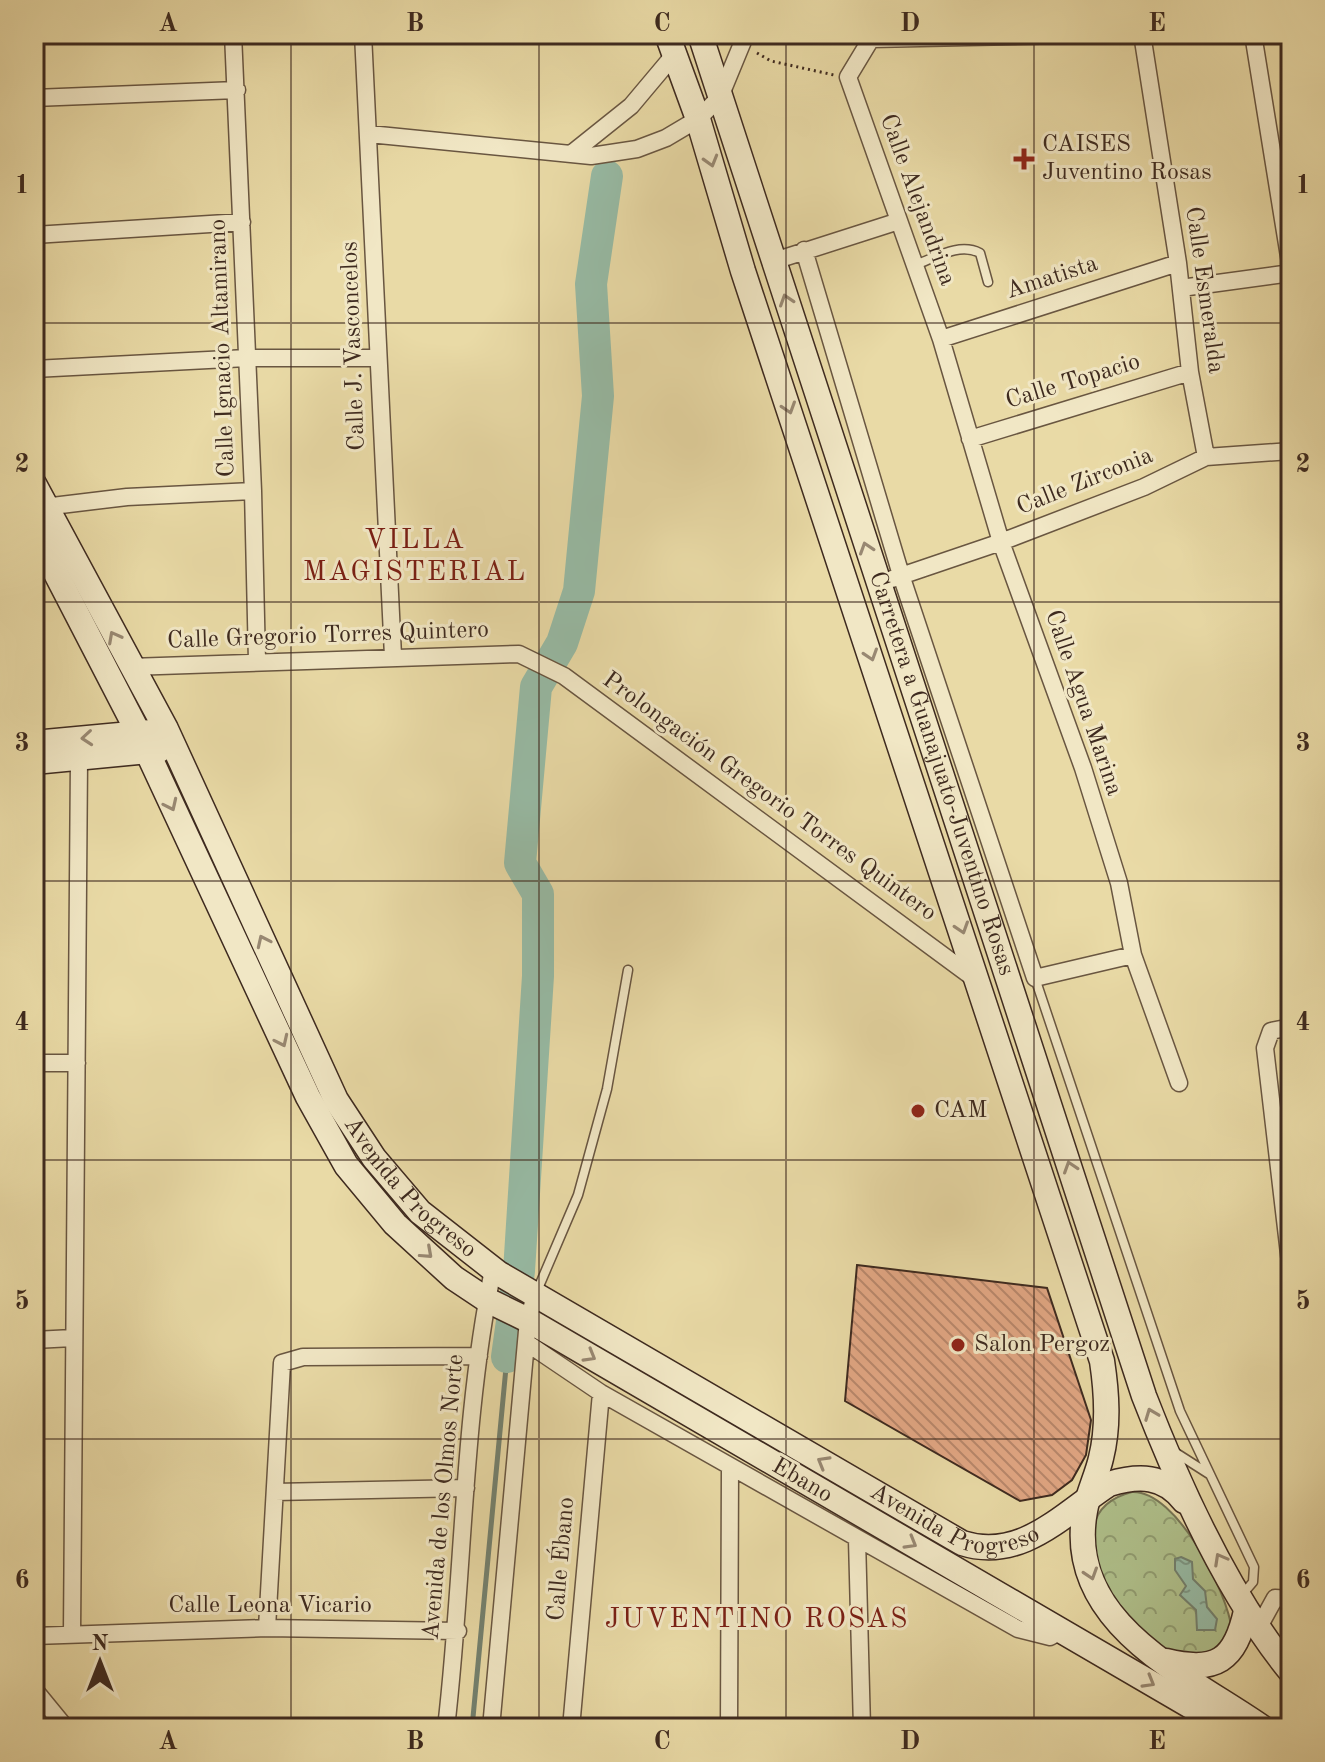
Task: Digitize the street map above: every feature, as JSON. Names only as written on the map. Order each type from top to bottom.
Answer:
[{"type":"main road","name":"Carretera a Guanajuato-Juventino Rosas","points":[[700,34],[1163,1445],[1192,1512]]},
{"type":"main road","name":"Carretera a Guanajuato-Juventino Rosas","points":[[670,45],[698,119],[743,271],[980,982],[1102,1361],[1107,1417],[1101,1459],[1088,1498]]},
{"type":"main road","name":"Avenida Progreso","points":[[34,484],[170,739],[336,1100],[356,1133],[420,1212],[495,1272],[962,1543],[993,1549],[1023,1543],[1088,1498]]},
{"type":"main road","name":"Avenida Progreso","points":[[34,531],[143,743],[333,1144],[369,1197],[395,1224],[454,1278],[526,1327],[861,1514],[1228,1728]]},
{"type":"main road","points":[[34,762],[79,759],[170,739]]},
{"type":"main road","points":[[34,743],[143,743]]},
{"type":"main road","points":[[1263,1728],[1158,1659],[1119,1625],[1096,1590],[1083,1541],[1088,1498],[1125,1479],[1152,1479],[1175,1489],[1192,1512],[1248,1612],[1291,1672]]},
{"type":"main road","points":[[861,1514],[873,1491]]},
{"type":"main road","points":[[1071,1637],[1193,1665],[1220,1661],[1234,1650],[1248,1612]]},
{"type":"street","name":"Calle Ignacio Altamirano","points":[[233,34],[253,491],[257,661]]},
{"type":"street","name":"Calle J. Vasconcelos","points":[[363,34],[393,656]]},
{"type":"street","points":[[848,77],[872,36],[1115,34]]},
{"type":"street","name":"Calle Esmeralda","points":[[1142,34],[1178,263],[1190,372],[1206,457]]},
{"type":"street","points":[[1181,288],[1291,271],[1253,34]]},
{"type":"street","points":[[369,134],[571,154],[613,155],[637,149],[666,138],[698,119],[720,97],[743,38]]},
{"type":"street","points":[[571,154],[609,127],[670,45]]},
{"type":"street","name":"Calle Alejandrina","points":[[848,77],[941,339]]},
{"type":"street","points":[[34,98],[237,90]]},
{"type":"street","points":[[774,261],[899,221]]},
{"type":"street","points":[[34,235],[242,222]]},
{"type":"street","points":[[804,250],[901,575],[1035,978],[1133,955]]},
{"type":"street","name":"Amatista","points":[[941,339],[1178,263]]},
{"type":"street","name":"Calle Agua Marina","points":[[941,339],[1001,542],[1083,768],[1119,883],[1133,955],[1179,1083]]},
{"type":"street","points":[[34,369],[247,358],[377,358]]},
{"type":"street","name":"Calle Topacio","points":[[970,439],[1190,372]]},
{"type":"street","name":"Calle Zirconia","points":[[878,584],[1001,542],[1144,487],[1206,457],[1291,451]]},
{"type":"street","points":[[44,507],[127,497],[253,491]]},
{"type":"street","name":"Calle Gregorio Torres Quintero","points":[[130,667],[393,656],[527,656]]},
{"type":"street","name":"Prolongación Gregorio Torres Quintero","points":[[527,656],[564,676],[980,982]]},
{"type":"street","points":[[72,1633],[79,759]]},
{"type":"street","points":[[1291,1027],[1271,1031],[1265,1048],[1283,1132],[1291,1271]]},
{"type":"street","points":[[34,1063],[77,1063]]},
{"type":"street","name":"Avenida de los Olmos Norte","points":[[446,1728],[458,1631],[466,1488],[479,1356],[495,1272]]},
{"type":"street","points":[[491,1728],[531,1293]]},
{"type":"street","name":"Ebano","points":[[526,1327],[601,1393],[730,1467],[1018,1629],[1050,1637],[1071,1637]]},
{"type":"street","points":[[34,1340],[73,1338]]},
{"type":"street","points":[[267,1628],[279,1369],[285,1360],[479,1356]]},
{"type":"street","name":"Calle Ébano","points":[[571,1728],[601,1393]]},
{"type":"street","points":[[729,1728],[730,1467]]},
{"type":"street","points":[[275,1492],[466,1488]]},
{"type":"street","points":[[857,1539],[862,1728]]},
{"type":"street","points":[[1248,1612],[1275,1598],[1291,1599]]},
{"type":"street","name":"Calle Leona Vicario","points":[[34,1636],[267,1628],[458,1631]]},
{"type":"street","points":[[34,1689],[66,1728]]},
{"type":"lane","points":[[914,265],[957,249],[969,249],[980,253],[988,282]]},
{"type":"lane","points":[[531,1293],[578,1195],[607,1089],[628,970]]},
{"type":"lane","points":[[1035,978],[1180,1411],[1254,1567],[1248,1612]]},
{"type":"lane","points":[[1163,1445],[1210,1474]]},
{"type":"path","points":[[743,38],[771,61],[848,77]]},
{"type":"green space","points":[[1132,1492],[1149,1496],[1166,1508],[1197,1546],[1210,1570],[1221,1593],[1232,1631],[1211,1655],[1181,1656],[1155,1643],[1129,1620],[1109,1591],[1095,1560],[1093,1531],[1104,1507]]},
{"type":"water","points":[[1181,1557],[1192,1562],[1193,1579],[1205,1591],[1207,1607],[1217,1619],[1215,1630],[1197,1630],[1196,1610],[1180,1595],[1186,1586],[1175,1570],[1175,1559]]},
{"type":"building","name":"Salon Pergoz","points":[[857,1265],[1047,1288],[1091,1420],[1086,1455],[1072,1480],[1052,1495],[1020,1501],[845,1401]]},
{"type":"building","points":[[34,1706],[52,1728],[34,1728]]},
{"type":"waterway","points":[[507,1357],[519,1271],[538,976],[538,894],[520,863],[536,687],[562,643],[579,591],[598,396],[591,284],[607,176]]},
{"type":"waterway","points":[[472,1728],[507,1357]]},
{"type":"place","name":"CAISES Juventino Rosas","points":[[1024,159]]},
{"type":"place","name":"CAM","points":[[918,1111]]},
{"type":"place","name":"Salon Pergoz","points":[[958,1345]]},
{"type":"district","name":"VILLA MAGISTERIAL","points":[[415,557]]},
{"type":"district","name":"JUVENTINO ROSAS","points":[[757,1620]]}]
